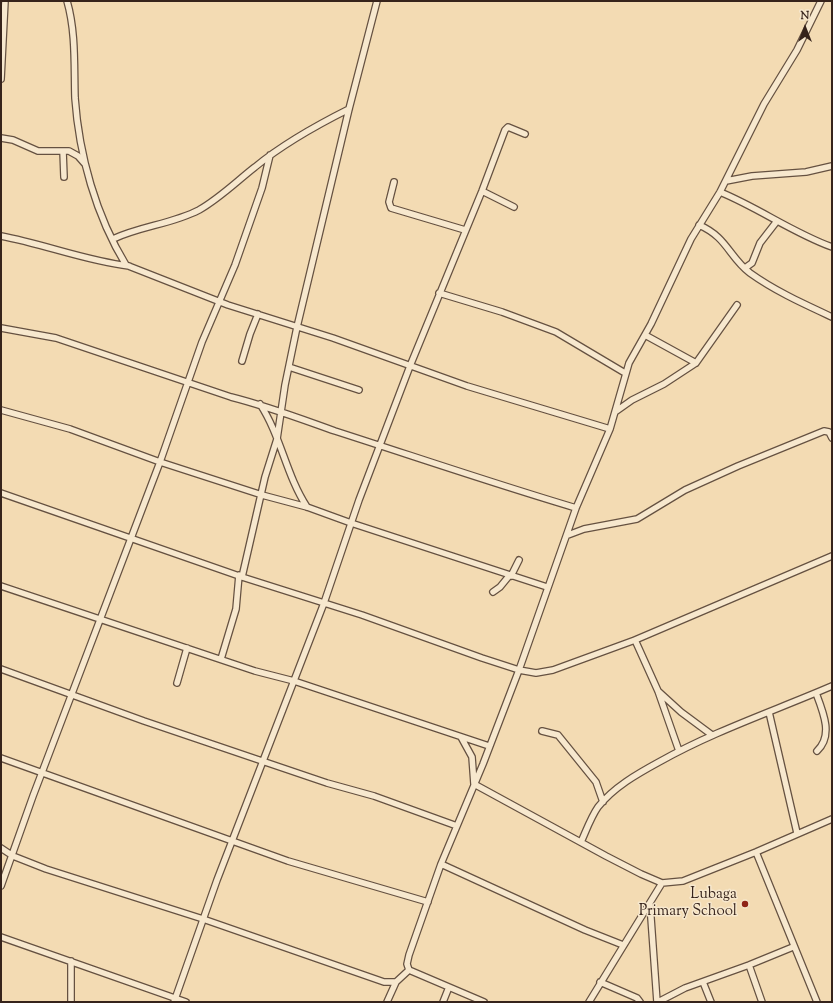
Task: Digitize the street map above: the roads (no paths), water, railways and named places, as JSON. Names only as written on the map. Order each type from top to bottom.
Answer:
[{"type":"street","points":[[1,79],[5,1]]},
{"type":"street","points":[[67,1],[72,28],[77,112],[87,168],[101,214],[126,265],[194,291],[218,302],[297,327],[467,386],[610,429]]},
{"type":"street","points":[[221,659],[236,608],[240,576],[277,439],[297,327],[349,109],[377,1]]},
{"type":"street","points":[[484,1002],[409,970],[407,964],[409,955],[441,864],[519,670],[547,588],[568,535],[576,508],[610,429],[625,373],[634,352],[645,335],[700,224],[720,192],[764,104],[797,50],[821,1]]},
{"type":"street","points":[[113,239],[128,233],[174,220],[201,209],[227,191],[270,155],[349,109]]},
{"type":"street","points":[[175,1000],[203,918],[324,602],[351,523],[410,366],[482,191],[505,128],[512,127],[526,134]]},
{"type":"street","points":[[1,138],[13,140],[38,151],[63,151],[75,153],[87,168]]},
{"type":"street","points":[[63,151],[64,177]]},
{"type":"street","points":[[1,886],[42,773],[132,539],[218,302],[233,269],[262,188],[270,155]]},
{"type":"street","points":[[726,180],[752,176],[806,172],[832,166]]},
{"type":"street","points":[[394,182],[389,202],[391,208],[465,230]]},
{"type":"street","points":[[482,191],[514,207]]},
{"type":"street","points":[[720,192],[800,233],[832,247]]},
{"type":"street","points":[[745,268],[752,263],[760,243],[777,221]]},
{"type":"street","points":[[700,224],[719,236],[745,268],[782,292],[832,317]]},
{"type":"street","points":[[1,236],[56,248],[112,264],[130,266]]},
{"type":"street","points":[[439,293],[502,312],[556,332],[625,373]]},
{"type":"street","points":[[615,412],[632,400],[664,384],[696,362],[737,305]]},
{"type":"street","points":[[242,361],[258,314]]},
{"type":"street","points":[[1,328],[56,338],[231,397],[260,404],[380,446],[576,508]]},
{"type":"street","points":[[645,335],[696,362]]},
{"type":"street","points":[[289,367],[359,390]]},
{"type":"street","points":[[260,404],[268,417],[294,485],[308,507]]},
{"type":"street","points":[[1,410],[70,429],[160,462],[262,495],[308,507],[351,523],[547,588]]},
{"type":"street","points":[[568,535],[584,530],[637,519],[685,490],[738,466],[824,431],[830,432],[832,438]]},
{"type":"street","points":[[1,493],[240,576],[324,602],[519,670],[536,673],[548,671],[635,640],[832,556]]},
{"type":"street","points":[[494,592],[510,576],[519,560]]},
{"type":"street","points":[[1,586],[489,746]]},
{"type":"street","points":[[635,640],[658,691],[679,751]]},
{"type":"street","points":[[177,683],[187,648]]},
{"type":"street","points":[[1,669],[144,721],[327,783],[374,796],[457,826]]},
{"type":"street","points":[[581,842],[592,818],[603,802],[632,776],[712,735],[832,686]]},
{"type":"street","points":[[658,691],[681,712],[712,735]]},
{"type":"street","points":[[816,693],[830,733],[827,742],[817,751]]},
{"type":"street","points":[[769,712],[797,833]]},
{"type":"street","points":[[542,731],[558,735],[596,782],[603,802]]},
{"type":"street","points":[[462,737],[472,757],[474,784]]},
{"type":"street","points":[[1,758],[288,861],[428,902]]},
{"type":"street","points":[[474,784],[641,874],[662,882],[683,881],[756,852],[832,819]]},
{"type":"street","points":[[1,848],[13,856],[46,869],[203,918],[384,982],[396,982]]},
{"type":"street","points":[[756,852],[793,947],[817,1002]]},
{"type":"street","points":[[441,864],[585,930],[623,945]]},
{"type":"street","points":[[589,1002],[662,882]]},
{"type":"street","points":[[650,904],[658,1002],[703,982],[749,966],[793,947]]},
{"type":"street","points":[[1,936],[175,1000],[186,1002]]},
{"type":"street","points":[[70,1002],[71,961]]},
{"type":"street","points":[[749,966],[762,1002]]},
{"type":"street","points":[[387,1002],[396,982],[409,970]]},
{"type":"street","points":[[600,982],[637,998],[640,1002]]},
{"type":"street","points":[[703,982],[711,1002]]},
{"type":"street","points":[[443,1002],[449,987]]},
{"type":"place","name":"Lubaga Primary School","points":[[745,904]]}]
